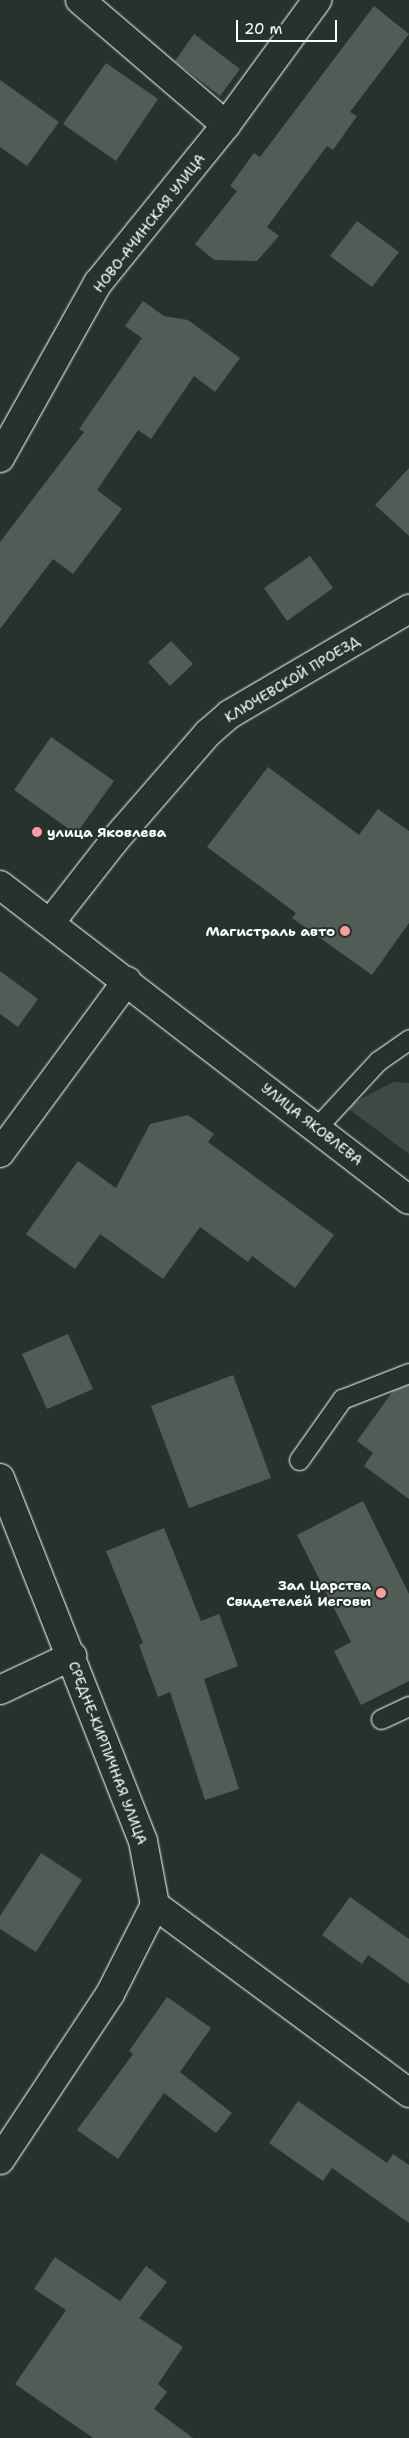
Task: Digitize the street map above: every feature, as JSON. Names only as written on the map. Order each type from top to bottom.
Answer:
[{"type":"street","points":[[80,0],[226,125]]},
{"type":"street","name":"НОВО-АЧИНСКАЯ УЛИЦА","points":[[0,458],[98,283],[226,125],[317,0]]},
{"type":"street","name":"КЛЮЧЕВСКОЙ ПРОЕЗД","points":[[50,923],[114,840],[208,733],[230,714],[409,609]]},
{"type":"street","name":"УЛИЦА ЯКОВЛЕВА","points":[[0,885],[317,1126],[409,1200]]},
{"type":"street","points":[[0,1153],[127,981]]},
{"type":"street","name":"СРЕДНЕ-КИРПИЧНАЯ УЛИЦА","points":[[0,1478],[72,1656],[143,1841],[156,1905]]},
{"type":"street","points":[[0,1690],[72,1656]]},
{"type":"street","points":[[0,2160],[110,1994],[156,1905],[409,2093]]},
{"type":"lane","points":[[317,1126],[378,1061],[409,1039]]},
{"type":"lane","points":[[299,1460],[342,1399],[409,1373]]},
{"type":"lane","points":[[381,1719],[409,1706]]},
{"type":"shaded area","points":[[393,1082],[409,1083],[409,1154],[346,1107]]},
{"type":"building","points":[[374,6],[409,34],[350,112],[357,116],[333,150],[327,146],[267,227],[279,236],[257,261],[214,260],[195,244],[237,191],[230,186],[254,153],[260,157]]},
{"type":"building","points":[[194,34],[240,69],[220,96],[175,61]]},
{"type":"building","points":[[106,63],[158,99],[116,161],[63,124]]},
{"type":"building","points":[[0,80],[59,122],[27,166],[0,147]]},
{"type":"building","points":[[357,221],[399,252],[372,287],[330,256]]},
{"type":"building","points":[[143,301],[164,316],[188,320],[240,358],[215,392],[194,376],[151,439],[138,430],[97,490],[122,509],[73,574],[53,559],[0,629],[0,542],[84,432],[79,429],[142,338],[125,326]]},
{"type":"building","points":[[409,468],[409,536],[375,505]]},
{"type":"building","points":[[310,556],[333,588],[287,621],[264,588]]},
{"type":"building","points":[[171,641],[193,664],[170,686],[148,662]]},
{"type":"building","points":[[51,737],[114,781],[76,834],[14,790]]},
{"type":"building","points":[[268,767],[359,835],[378,809],[409,831],[409,923],[372,975],[292,918],[296,913],[207,847]]},
{"type":"building","points":[[0,971],[38,999],[18,1027],[0,1014]]},
{"type":"building","points":[[188,1115],[214,1134],[208,1142],[334,1235],[295,1288],[252,1256],[248,1262],[200,1227],[163,1279],[100,1234],[75,1269],[26,1234],[78,1161],[116,1188],[150,1124]]},
{"type":"building","points":[[68,1334],[93,1389],[47,1409],[22,1354]]},
{"type":"building","points":[[233,1375],[271,1478],[189,1508],[151,1406]]},
{"type":"building","points":[[409,1385],[409,1499],[364,1466],[373,1453],[357,1441],[393,1391]]},
{"type":"building","points":[[363,1501],[409,1594],[409,1681],[361,1705],[334,1651],[351,1642],[297,1535]]},
{"type":"building","points":[[164,1528],[201,1621],[219,1614],[238,1666],[204,1679],[239,1789],[205,1800],[170,1692],[158,1697],[139,1645],[143,1643],[106,1551]]},
{"type":"building","points":[[41,1853],[82,1880],[36,1952],[0,1929],[0,1916]]},
{"type":"building","points":[[350,1897],[409,1939],[409,1984],[368,1955],[362,1964],[322,1935]]},
{"type":"building","points":[[167,1997],[211,2028],[180,2072],[232,2113],[216,2133],[164,2093],[118,2159],[77,2130],[133,2054],[129,2051]]},
{"type":"building","points":[[298,2101],[387,2163],[393,2154],[409,2165],[409,2223],[332,2168],[323,2181],[269,2143]]},
{"type":"building","points":[[55,2257],[120,2301],[146,2266],[167,2282],[139,2318],[183,2347],[158,2384],[167,2392],[154,2409],[193,2438],[93,2438],[15,2384],[66,2310],[34,2289]]},
{"type":"place","name":"улица Яковлева","points":[[37,832]]},
{"type":"place","name":"Магистраль авто","points":[[345,931]]},
{"type":"place","name":"Зал Царства Свидетелей Иеговы","points":[[381,1593]]}]
